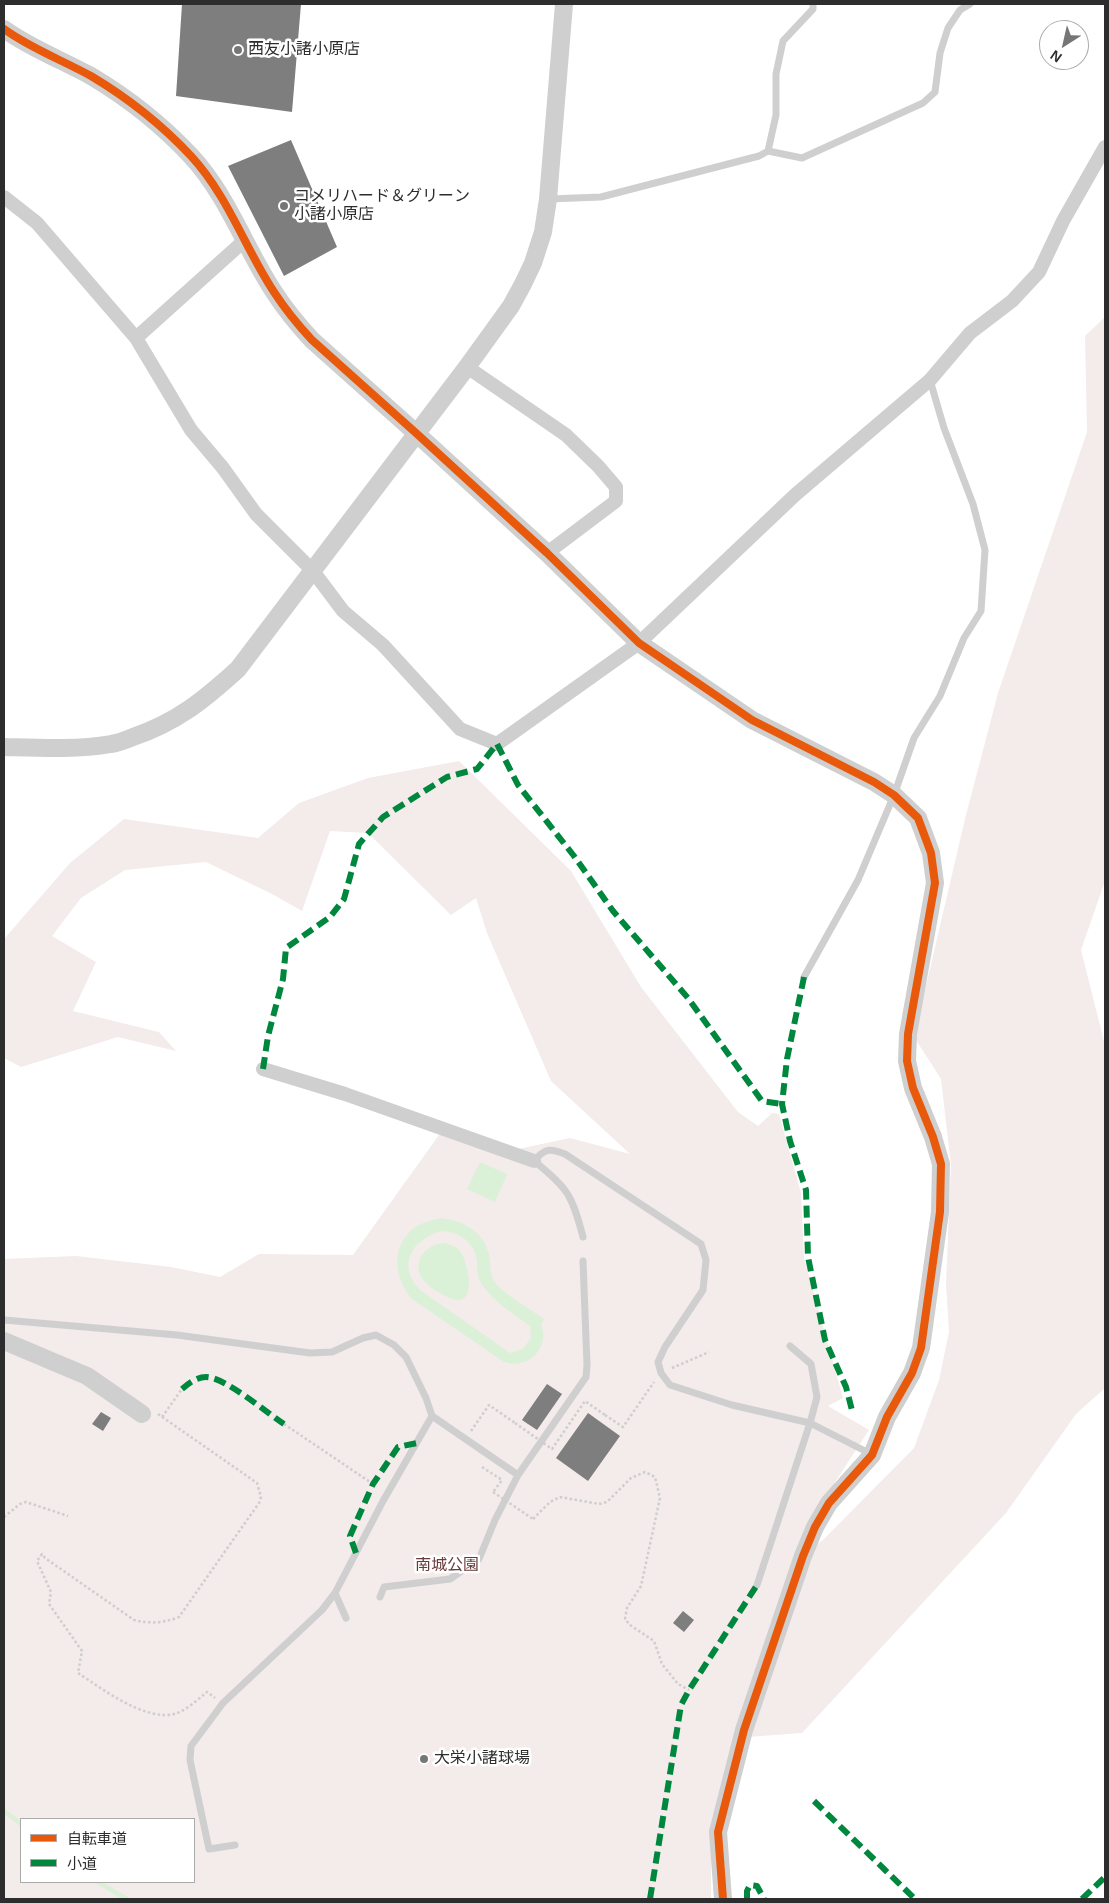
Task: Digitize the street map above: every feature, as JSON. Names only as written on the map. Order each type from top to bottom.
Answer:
[{"type":"street","points":[[4,747],[56,749],[112,744],[149,732],[177,718],[207,697],[238,669],[467,367],[510,306],[523,284],[543,232],[548,199],[564,4]]},
{"type":"street","points":[[4,29],[90,76],[127,99],[164,129],[192,157],[216,187],[274,292],[297,324],[312,340],[547,553],[639,643],[752,720],[874,782],[894,795],[918,818],[931,854],[935,883],[908,1034],[907,1061],[913,1088],[933,1137],[941,1164],[940,1212],[921,1348],[912,1373],[887,1417],[872,1455],[829,1503],[803,1556],[744,1730],[718,1832],[722,1899]]},
{"type":"street","points":[[4,197],[37,223],[136,338],[191,430],[223,468],[256,514],[313,571],[344,611],[383,645],[460,730],[497,744],[639,643],[795,495],[930,380],[970,333],[1012,301],[1039,272],[1063,221],[1105,147]]},
{"type":"street","points":[[136,338],[245,240]]},
{"type":"street","points":[[467,367],[566,435],[598,466],[616,487],[616,501],[547,553]]},
{"type":"street","points":[[263,1069],[426,1122],[534,1160]]},
{"type":"street","points":[[4,1341],[87,1376],[148,1413]]},
{"type":"lane","points":[[768,151],[776,115],[776,74],[783,41],[813,9],[813,4]]},
{"type":"lane","points":[[548,199],[601,197],[759,156],[768,151],[802,158],[923,103],[934,92],[940,53],[948,28],[960,10],[970,4]]},
{"type":"lane","points":[[804,977],[858,880],[894,795],[914,738],[940,696],[964,638],[981,611],[985,550],[973,504],[944,428],[930,380]]},
{"type":"lane","points":[[583,1237],[572,1199],[562,1184],[534,1160],[542,1151],[553,1150],[565,1154],[701,1244],[706,1260],[703,1290],[665,1347],[658,1362],[661,1373],[670,1385],[732,1405],[810,1423],[872,1455]]},
{"type":"lane","points":[[380,1597],[384,1587],[450,1579],[479,1559],[495,1520],[518,1474],[586,1377],[583,1261]]},
{"type":"lane","points":[[4,1320],[177,1334],[310,1353],[332,1352],[363,1338],[376,1335],[394,1345],[406,1357],[426,1398],[432,1416],[518,1474]]},
{"type":"lane","points":[[757,1585],[817,1397],[811,1364],[790,1346]]},
{"type":"lane","points":[[235,1845],[209,1848],[190,1760],[191,1746],[223,1703],[322,1610],[335,1593],[383,1501],[432,1416]]},
{"type":"lane","points":[[335,1593],[346,1618]]},
{"type":"path","points":[[661,1373],[710,1352]]},
{"type":"path","points":[[162,1417],[182,1389]]},
{"type":"path","points":[[466,1439],[488,1405],[552,1449],[585,1401],[623,1427],[648,1390]]},
{"type":"path","points":[[148,1413],[162,1417],[257,1483],[261,1497],[259,1503],[179,1617],[164,1623],[148,1623],[134,1620],[45,1558],[42,1554],[37,1561],[51,1592],[49,1604],[82,1650],[78,1672],[115,1697],[143,1710],[159,1714],[174,1714],[207,1692],[223,1703]]},
{"type":"path","points":[[284,1424],[373,1484]]},
{"type":"path","points":[[482,1467],[502,1480],[494,1492],[533,1519],[550,1502],[560,1497],[599,1504],[607,1502],[631,1478],[645,1472],[655,1477],[660,1498],[641,1586],[628,1608],[625,1619],[630,1625],[654,1641],[662,1664],[678,1684],[689,1690]]},
{"type":"path","points":[[4,1517],[20,1504],[26,1502],[68,1516]]},
{"type":"green space","name":"南城公園","points":[[1105,317],[1105,881],[1081,950],[1105,1045],[1105,1388],[1076,1414],[1006,1513],[802,1733],[734,1738],[711,1837],[711,1899],[4,1899],[4,1259],[76,1256],[171,1267],[220,1277],[259,1254],[353,1255],[444,1128],[509,1151],[570,1138],[630,1154],[551,1081],[487,933],[476,898],[451,915],[368,833],[330,831],[302,911],[272,894],[206,862],[125,870],[81,898],[52,936],[96,962],[73,1011],[159,1032],[176,1051],[118,1037],[21,1067],[4,1058],[4,939],[70,863],[124,819],[258,838],[299,803],[368,778],[459,761],[571,871],[641,987],[738,1112],[758,1126],[772,1113],[779,1114],[801,1193],[804,1258],[843,1398],[828,1406],[869,1430],[807,1525],[795,1561],[824,1539],[914,1448],[939,1380],[949,1332],[946,1284],[951,1165],[941,1079],[914,1037],[965,819],[998,693],[1087,432],[1085,336]]},
{"type":"shaded area","points":[[480,1162],[507,1174],[495,1202],[467,1189]]},
{"type":"shaded area","points":[[440,1218],[457,1221],[477,1234],[489,1255],[490,1269],[495,1282],[510,1296],[544,1319],[541,1325],[543,1331],[542,1343],[532,1358],[518,1364],[504,1362],[412,1299],[406,1291],[401,1282],[397,1263],[401,1244],[414,1228]],"holes":[[[442,1231],[454,1233],[470,1243],[476,1254],[478,1277],[493,1298],[530,1326],[531,1338],[523,1349],[510,1353],[420,1290],[413,1281],[409,1271],[411,1254],[423,1240],[431,1235]]]},
{"type":"shaded area","points":[[445,1243],[459,1250],[465,1261],[469,1285],[465,1298],[460,1300],[455,1300],[432,1288],[421,1276],[419,1270],[421,1257],[425,1252],[430,1247]]},
{"type":"building","name":"西友小諸小原店","points":[[182,4],[301,4],[292,112],[176,96]]},
{"type":"building","name":"コメリハード＆グリーン 小諸小原店","points":[[291,140],[337,247],[284,276],[228,166]]},
{"type":"building","points":[[547,1384],[562,1394],[537,1430],[522,1420]]},
{"type":"building","points":[[101,1412],[111,1418],[103,1431],[92,1424]]},
{"type":"building","points":[[588,1413],[620,1436],[588,1481],[556,1458]]},
{"type":"building","points":[[683,1611],[694,1620],[684,1632],[673,1623]]},
{"type":"waterway","points":[[4,1811],[20,1823]]},
{"type":"waterway","points":[[100,1883],[127,1899]]},
{"type":"marked path","points":[[263,1069],[268,1036],[283,979],[286,948],[330,917],[344,899],[359,844],[383,817],[447,777],[477,769],[497,744],[518,785],[574,856],[613,911],[688,998],[762,1101],[782,1104]]},
{"type":"marked path","points":[[804,977],[787,1059],[782,1104],[790,1141],[806,1190],[808,1257],[825,1340],[846,1387],[853,1414]]},
{"type":"marked path","points":[[182,1389],[199,1378],[214,1379],[246,1396],[284,1424]]},
{"type":"marked path","points":[[356,1553],[350,1536],[373,1484],[398,1447],[417,1443]]},
{"type":"marked path","points":[[650,1899],[681,1705],[757,1585]]},
{"type":"marked path","points":[[814,1801],[915,1899]]},
{"type":"marked path","points":[[1082,1899],[1105,1877]]},
{"type":"marked path","points":[[747,1899],[747,1891],[750,1885],[757,1886],[764,1899]]},
{"type":"cycle path","points":[[4,29],[46,54],[105,84],[144,113],[180,145],[216,188],[274,292],[312,340],[547,553],[639,643],[752,720],[874,782],[894,795],[918,818],[931,853],[935,883],[908,1034],[907,1061],[913,1088],[933,1137],[941,1164],[940,1212],[921,1348],[912,1373],[887,1417],[872,1455],[829,1503],[815,1527],[803,1556],[744,1730],[718,1832],[723,1899]]},
{"type":"place","name":"西友小諸小原店","points":[[238,50]]},
{"type":"place","name":"コメリハード＆グリーン 小諸小原店","points":[[284,206]]},
{"type":"place","name":"大栄小諸球場","points":[[424,1759]]}]
